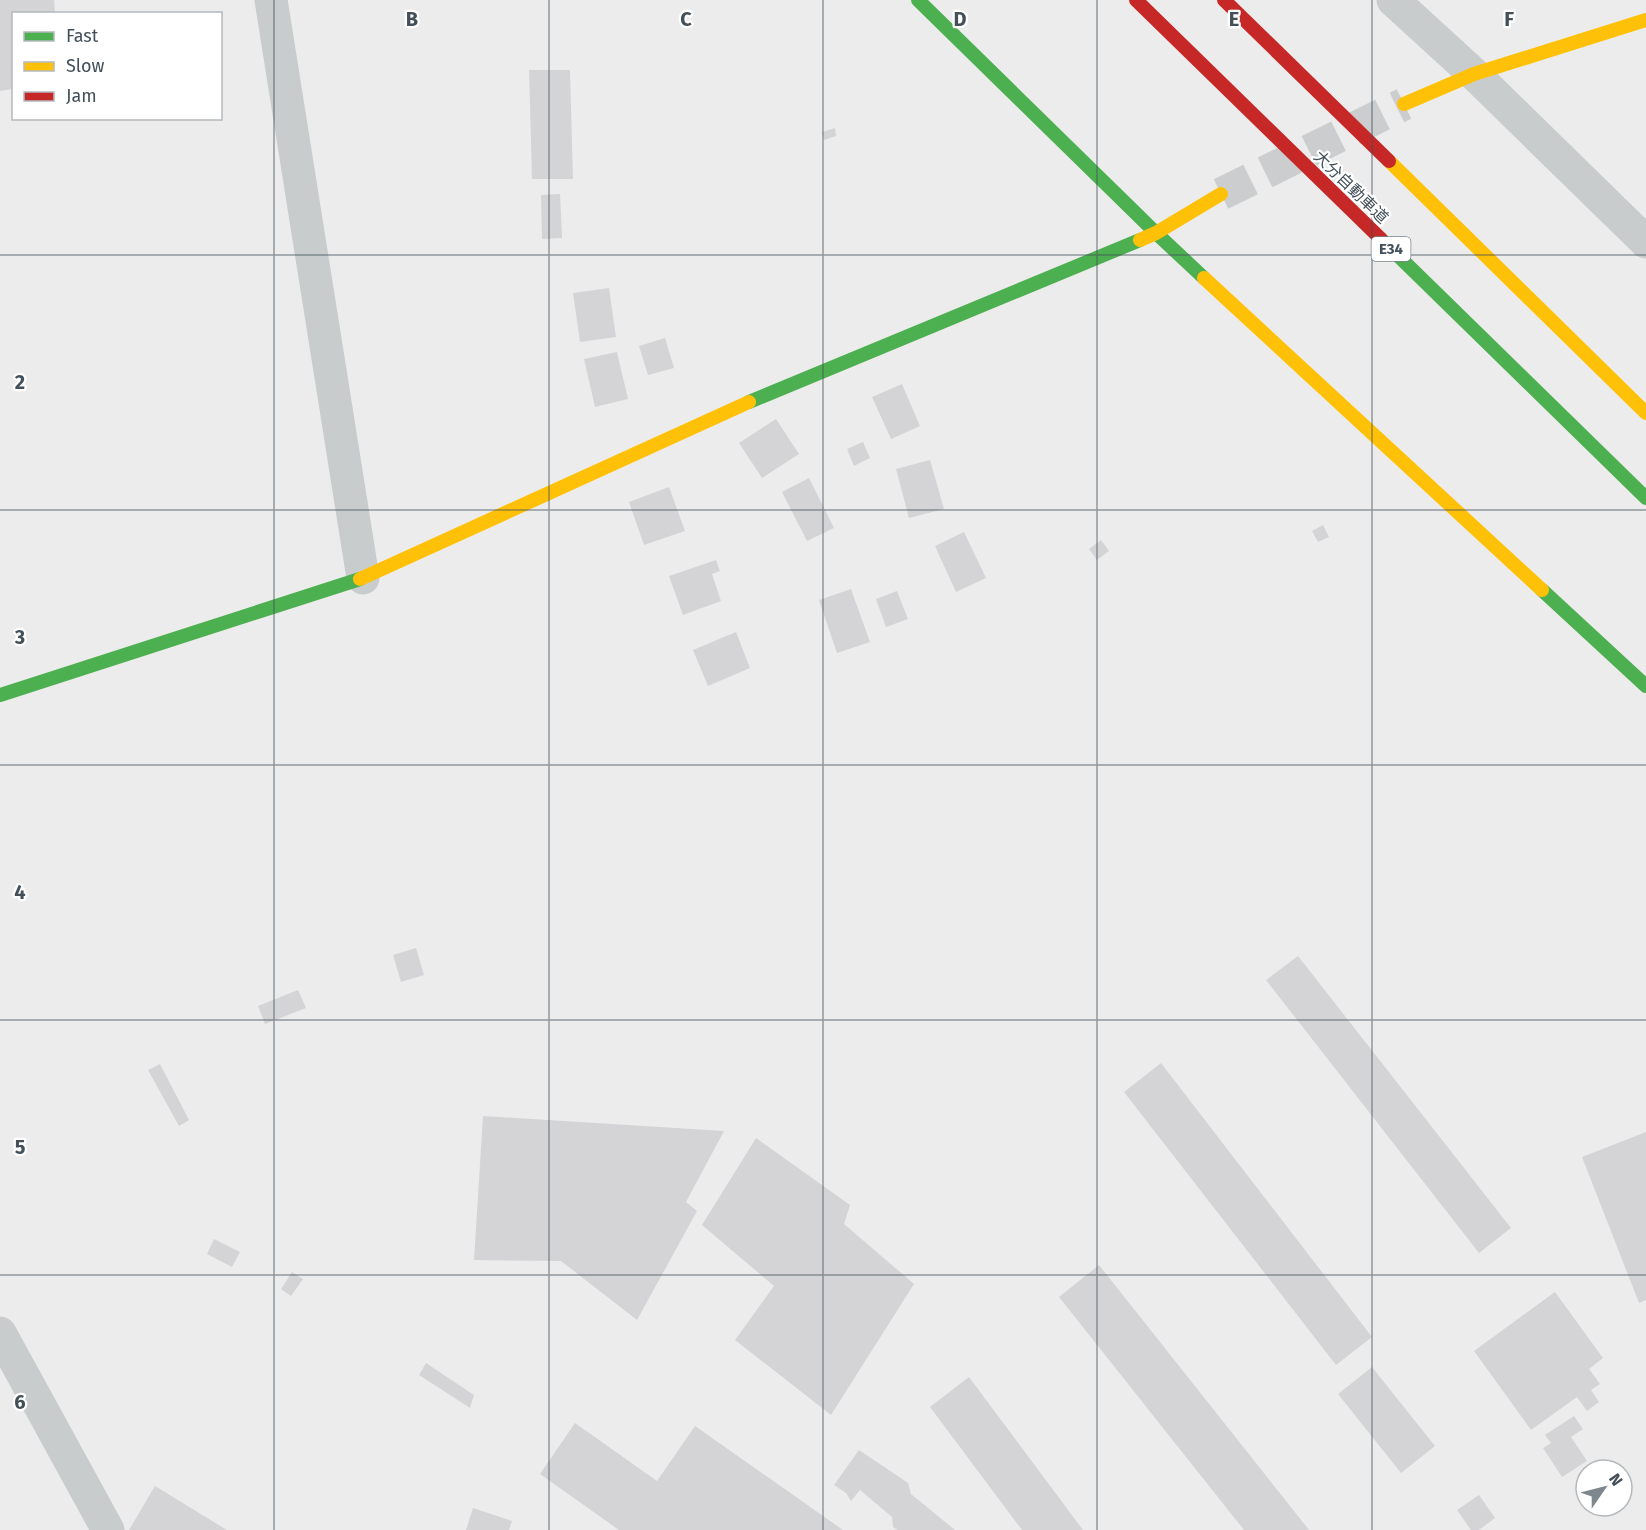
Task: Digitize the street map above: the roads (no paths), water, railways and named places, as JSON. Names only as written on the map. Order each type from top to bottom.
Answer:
[{"type":"main road","points":[[918,0],[1156,233],[1646,686]]},
{"type":"main road","name":"大分自動車道","points":[[1136,0],[1646,498]]},
{"type":"main road","points":[[1224,0],[1646,412]]},
{"type":"main road","points":[[1404,104],[1474,74],[1646,20]]},
{"type":"main road","points":[[0,695],[363,578],[755,399],[1156,233],[1221,194]]},
{"type":"street","points":[[271,0],[363,578]]},
{"type":"street","points":[[1393,0],[1474,74],[1646,242]]},
{"type":"street","points":[[0,1333],[108,1530]]},
{"type":"tunnel","points":[[1221,194],[1404,104]]}]
